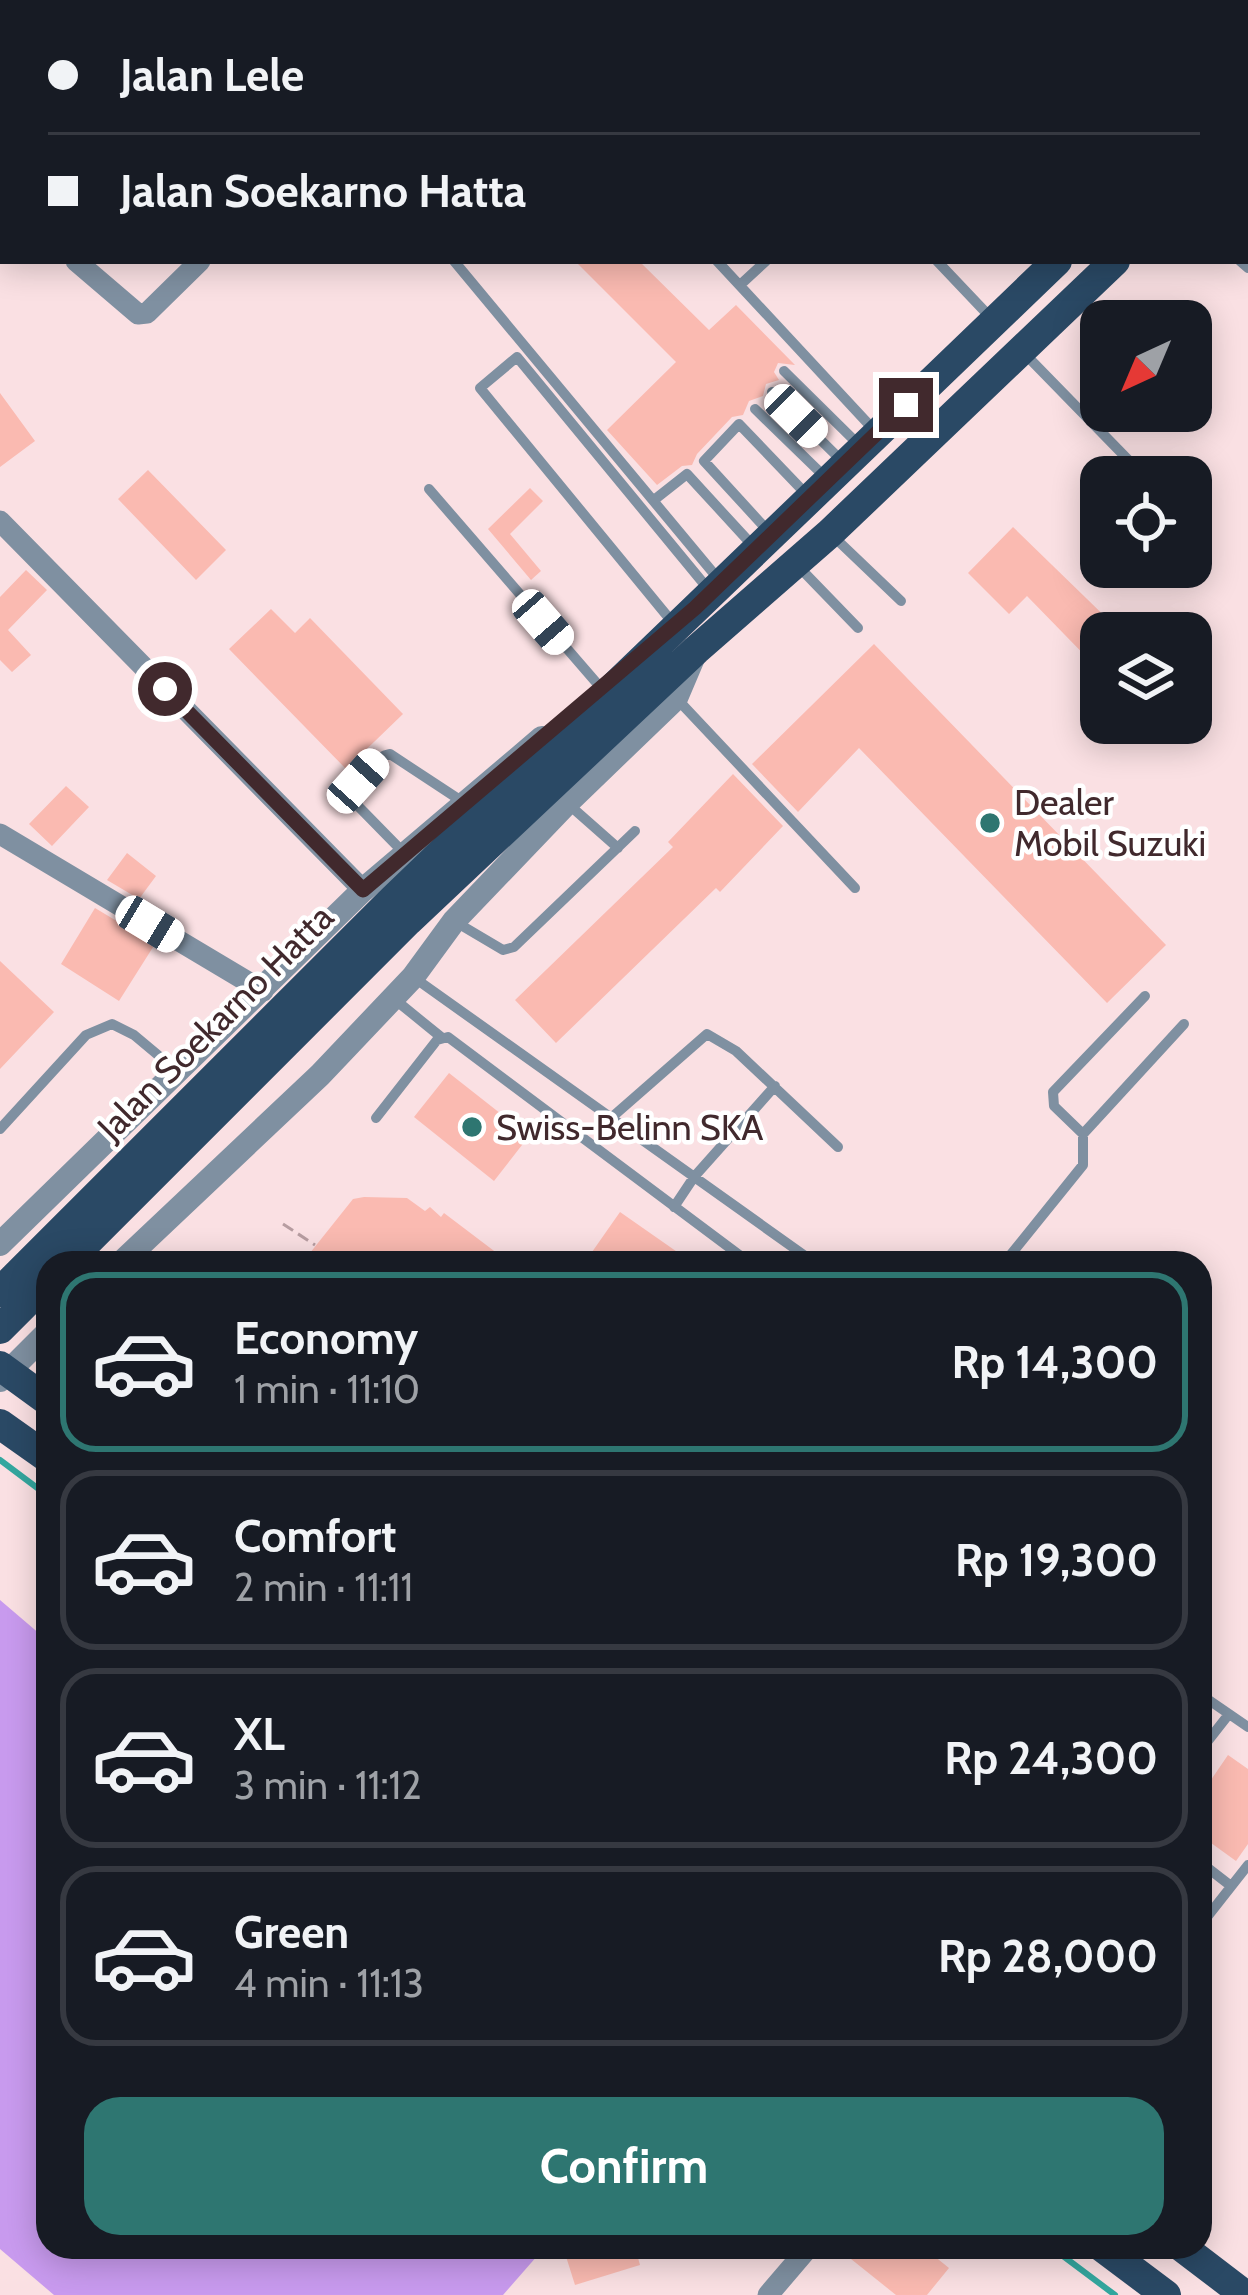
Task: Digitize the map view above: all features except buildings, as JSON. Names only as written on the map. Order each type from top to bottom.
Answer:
[{"type":"main road","name":"Jalan Soekarno Hatta","points":[[41,1251],[386,905],[1054,264]]},
{"type":"main road","name":"Jalan Soekarno Hatta","points":[[77,1251],[386,905],[696,650],[830,533],[1111,264]]},
{"type":"main road","name":"Jalan Soekarno Hatta","points":[[0,1292],[36,1256]]},
{"type":"main road","points":[[0,1329],[36,1293]]},
{"type":"main road","points":[[2,1372],[36,1393]]},
{"type":"main road","points":[[0,1424],[36,1450]]},
{"type":"main road","points":[[1118,2259],[1166,2295]]},
{"type":"main road","points":[[1198,2259],[1245,2295]]},
{"type":"street","points":[[80,264],[138,314],[147,313],[197,264]]},
{"type":"street","points":[[0,521],[386,905]]},
{"type":"street","points":[[0,1244],[263,991],[386,905],[405,854],[700,602]]},
{"type":"street","name":"Jalan Soekarno Hatta","points":[[134,1251],[320,1075],[413,977],[454,921],[676,698],[696,650]]},
{"type":"street","points":[[0,834],[263,991]]},
{"type":"street","points":[[2,1372],[36,1342]]},
{"type":"street","points":[[768,2295],[798,2259]]},
{"type":"lane","points":[[457,264],[654,500],[700,602]]},
{"type":"lane","points":[[719,264],[740,285],[844,464]]},
{"type":"lane","points":[[740,285],[763,264]]},
{"type":"lane","points":[[941,264],[994,322]]},
{"type":"lane","points":[[1022,350],[1125,456]]},
{"type":"lane","points":[[517,357],[700,602],[480,388],[517,357]]},
{"type":"lane","points":[[784,371],[844,464]]},
{"type":"lane","points":[[772,392],[844,464]]},
{"type":"lane","points":[[754,410],[844,464]]},
{"type":"lane","points":[[764,542],[704,461],[719,443],[739,424],[844,464]]},
{"type":"lane","points":[[654,500],[687,474],[764,542]]},
{"type":"lane","points":[[429,489],[601,688]]},
{"type":"lane","points":[[830,533],[901,601]]},
{"type":"lane","points":[[795,563],[858,628]]},
{"type":"lane","points":[[676,698],[855,888]]},
{"type":"lane","points":[[405,854],[359,807],[353,792],[380,756],[390,754],[465,803]]},
{"type":"lane","points":[[567,803],[618,848]]},
{"type":"lane","points":[[454,921],[508,950],[635,831]]},
{"type":"lane","points":[[413,977],[798,1251]]},
{"type":"lane","points":[[1083,1134],[1054,1106],[1053,1092],[1145,996]]},
{"type":"lane","points":[[393,998],[734,1251]]},
{"type":"lane","points":[[0,1129],[86,1035],[112,1024],[134,1035],[179,1072]]},
{"type":"lane","points":[[1014,1251],[1083,1165],[1083,1134],[1184,1024]]},
{"type":"lane","points":[[611,1118],[707,1034],[722,1040],[838,1147]]},
{"type":"lane","points":[[376,1118],[441,1037]]},
{"type":"lane","points":[[674,1207],[694,1177],[775,1086]]},
{"type":"lane","points":[[1212,1702],[1248,1727]]},
{"type":"lane","points":[[1212,1736],[1229,1714]]},
{"type":"lane","points":[[1212,1903],[1248,1865]]},
{"type":"lane","points":[[1212,1871],[1231,1886]]},
{"type":"path","points":[[283,1224],[315,1245]]},
{"type":"shaded area","points":[[0,1600],[36,1631],[36,2259],[534,2259],[503,2295],[54,2295],[0,2249]]},
{"type":"waterway","points":[[0,1460],[36,1487]]},
{"type":"waterway","points":[[1067,2259],[1115,2295]]},
{"type":"place","name":"Dealer Mobil Suzuki","points":[[990,823]]},
{"type":"place","name":"Swiss-Belinn SKA","points":[[472,1127]]},
{"type":"route","points":[[165,689],[363,890],[695,608],[906,405]]}]
